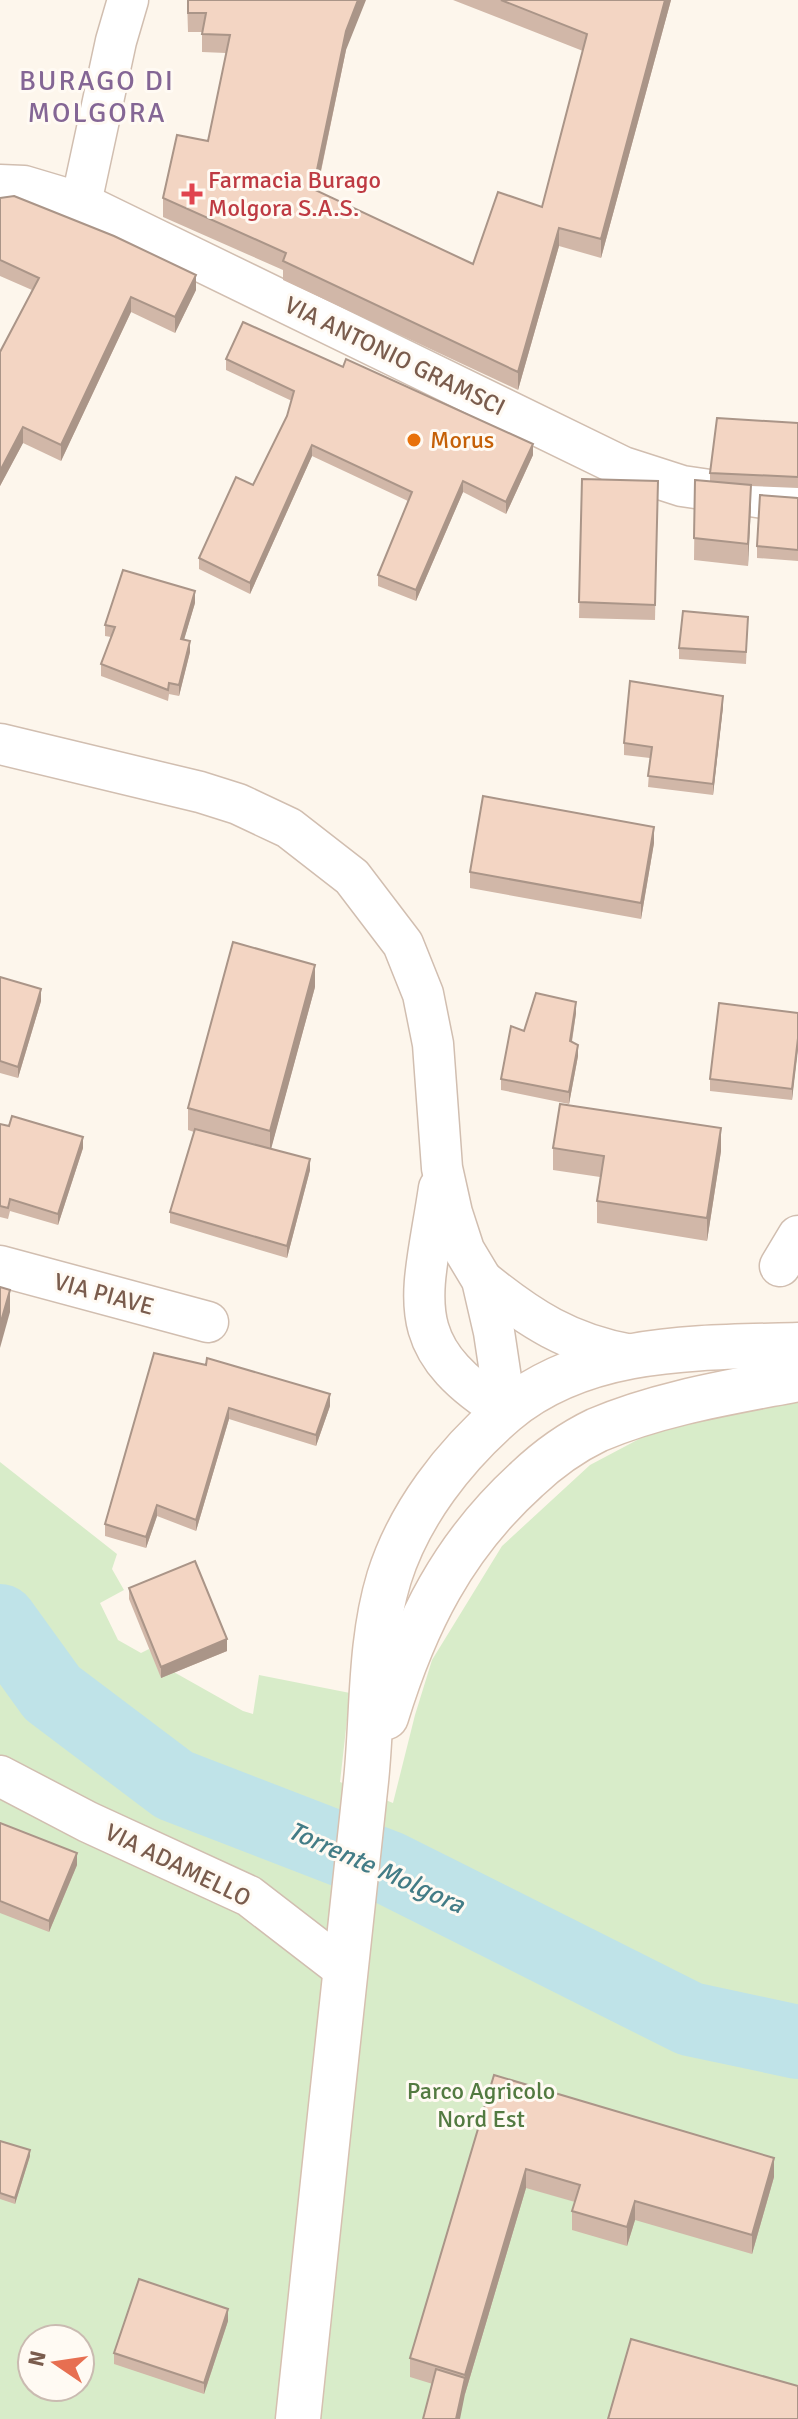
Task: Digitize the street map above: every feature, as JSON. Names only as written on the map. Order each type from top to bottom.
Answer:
[{"type":"street","points":[[81,203],[116,41],[128,0]]},
{"type":"street","name":"VIA ANTONIO GRAMSCI","points":[[0,185],[24,186],[81,203],[623,467],[682,486],[798,503]]},
{"type":"street","points":[[0,744],[200,792],[238,804],[289,828],[352,877],[403,944],[423,994],[433,1044],[442,1168],[464,1250],[482,1280],[494,1332],[508,1438],[503,1464],[485,1512],[419,1625],[390,1702],[363,1798]]},
{"type":"street","points":[[442,1168],[422,1307],[427,1332],[441,1356],[460,1379],[506,1412],[561,1428],[596,1431]]},
{"type":"street","name":"VIA PIAVE","points":[[0,1266],[208,1322]]},
{"type":"street","points":[[482,1280],[512,1305],[566,1336],[603,1350],[631,1355]]},
{"type":"street","points":[[298,2419],[363,1798],[377,1635],[390,1577],[421,1510],[439,1482],[467,1450],[506,1412],[548,1384],[600,1363],[631,1355],[798,1345]]},
{"type":"street","points":[[470,1538],[506,1498],[547,1461],[596,1431],[701,1399],[798,1379]]},
{"type":"street","name":"VIA ADAMELLO","points":[[0,1776],[88,1822],[249,1896],[345,1970]]},
{"type":"green space","name":"Parco Agricolo Nord Est","points":[[798,1395],[798,2419],[0,2419],[0,1462],[117,1554],[112,1569],[124,1590],[100,1603],[118,1640],[141,1653],[149,1649],[156,1662],[253,1714],[259,1675],[350,1693],[340,1782],[393,1803],[432,1660],[502,1546],[590,1465],[673,1421]]},
{"type":"building","points":[[188,0],[358,0],[346,31],[313,189],[473,264],[498,192],[542,207],[587,34],[501,0],[665,0],[601,239],[559,228],[518,372],[283,261],[286,253],[163,198],[177,135],[208,141],[230,35],[202,34],[206,13],[188,13]]},
{"type":"building","points":[[14,196],[114,236],[196,275],[175,317],[131,297],[61,445],[23,427],[0,471],[0,352],[39,278],[0,260],[0,198]]},
{"type":"building","points":[[243,322],[343,367],[346,359],[533,444],[506,502],[463,481],[416,590],[378,575],[412,492],[312,445],[250,583],[199,558],[236,477],[253,485],[287,416],[294,391],[226,359]]},
{"type":"building","points":[[717,418],[798,423],[798,477],[710,473]]},
{"type":"building","points":[[582,479],[658,481],[655,605],[579,602]]},
{"type":"building","points":[[695,480],[751,485],[748,544],[694,538]]},
{"type":"building","points":[[760,495],[798,498],[798,550],[757,546]]},
{"type":"building","points":[[123,570],[195,591],[181,639],[190,641],[179,685],[169,683],[168,690],[101,664],[115,627],[105,625]]},
{"type":"building","points":[[683,611],[748,617],[746,652],[679,648]]},
{"type":"building","points":[[630,681],[723,696],[713,784],[648,776],[652,747],[624,743]]},
{"type":"building","points":[[483,796],[654,827],[641,903],[470,872]]},
{"type":"building","points":[[233,942],[315,965],[270,1131],[188,1108]]},
{"type":"building","points":[[0,977],[41,989],[18,1067],[0,1061]]},
{"type":"building","points":[[536,993],[576,1002],[570,1041],[578,1045],[569,1092],[501,1079],[511,1026],[524,1031]]},
{"type":"building","points":[[719,1003],[798,1013],[792,1089],[710,1079]]},
{"type":"building","points":[[560,1104],[721,1128],[707,1218],[597,1201],[604,1156],[553,1148]]},
{"type":"building","points":[[12,1116],[83,1137],[58,1214],[10,1199],[8,1208],[0,1206],[0,1124],[9,1126]]},
{"type":"building","points":[[195,1129],[310,1159],[287,1246],[170,1212]]},
{"type":"building","points":[[0,1287],[10,1290],[0,1325]]},
{"type":"building","points":[[154,1353],[206,1365],[207,1358],[330,1394],[316,1435],[229,1408],[196,1520],[157,1505],[146,1537],[105,1524]]},
{"type":"building","points":[[195,1561],[227,1639],[161,1667],[129,1588]]},
{"type":"building","points":[[0,1823],[77,1853],[49,1921],[0,1901]]},
{"type":"building","points":[[494,2075],[774,2158],[752,2235],[635,2201],[627,2227],[572,2211],[580,2185],[526,2169],[465,2375],[410,2358]]},
{"type":"building","points":[[0,2141],[30,2150],[15,2198],[0,2193]]},
{"type":"building","points":[[139,2279],[228,2309],[204,2383],[114,2353]]},
{"type":"building","points":[[631,2339],[798,2386],[798,2419],[608,2419]]},
{"type":"building","points":[[436,2369],[465,2378],[456,2419],[423,2419]]},
{"type":"waterway","name":"Torrente Molgora","points":[[0,1621],[52,1693],[174,1785],[389,1868],[690,2019],[798,2042]]},
{"type":"place","name":"Farmacia Burago Molgora S.A.S.","points":[[192,194]]},
{"type":"place","name":"Morus","points":[[414,440]]},
{"type":"district","name":"BURAGO DI MOLGORA","points":[[97,97]]}]
